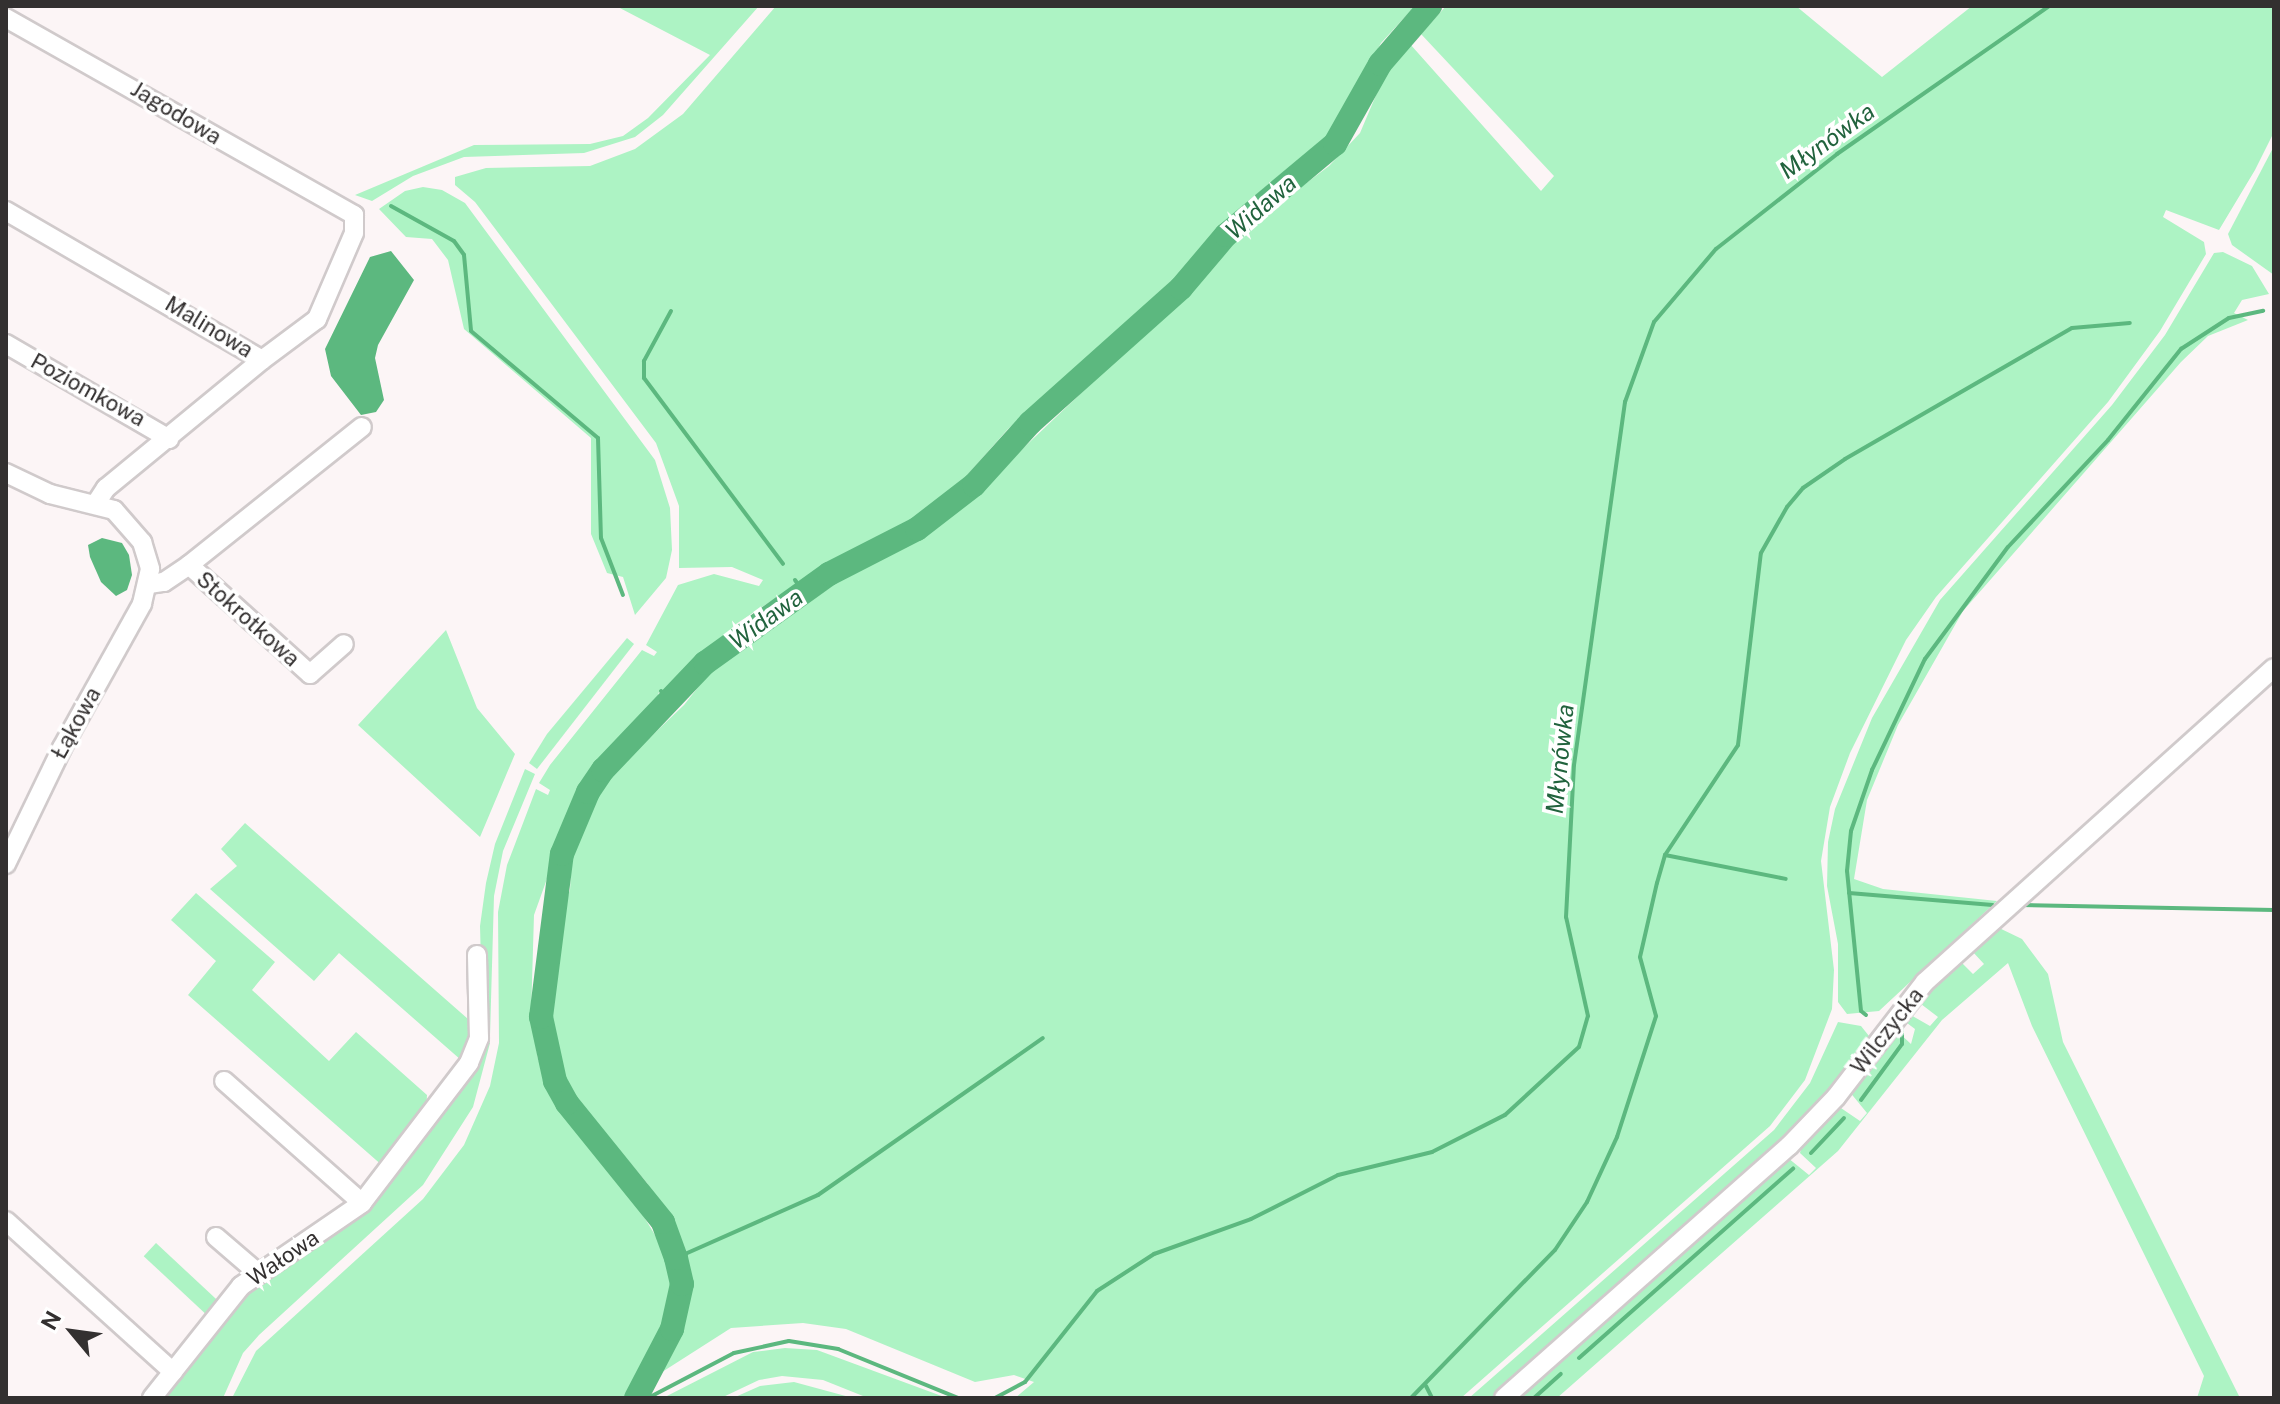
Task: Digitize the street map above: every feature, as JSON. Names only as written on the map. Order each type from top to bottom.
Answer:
[{"type":"street","name":"Jagodowa","points":[[6,18],[354,215],[354,233],[317,319],[262,360]]},
{"type":"street","name":"Malinowa","points":[[6,211],[262,360],[106,488],[97,502]]},
{"type":"street","name":"Poziomkowa","points":[[6,344],[169,439]]},
{"type":"street","points":[[6,473],[50,494],[97,502],[120,514],[142,542],[149,584],[164,582],[189,565],[355,431]]},
{"type":"street","name":"Stokrotkowa","points":[[189,565],[310,674],[344,644]]},
{"type":"street","name":"Łąkowa","points":[[6,864],[149,584]]},
{"type":"street","name":"Wilczycka","points":[[1504,1398],[1789,1146],[1836,1097],[1925,982],[2274,668]]},
{"type":"street","name":"Wałowa","points":[[152,1398],[258,1273],[362,1203],[469,1063],[479,1038],[477,955]]},
{"type":"street","points":[[224,1081],[362,1203]]},
{"type":"street","points":[[6,1221],[173,1372]]},
{"type":"street","points":[[216,1237],[258,1273]]},
{"type":"shaded area","points":[[616,6],[759,6],[663,115],[635,137],[584,153],[464,157],[413,176],[372,201],[355,195],[474,145],[590,144],[623,136],[648,118],[710,55]]},
{"type":"shaded area","points":[[776,6],[1415,6],[1381,43],[1335,130],[1240,208],[1187,267],[1008,429],[962,481],[899,529],[809,576],[736,624],[666,693],[659,692],[654,709],[600,758],[581,784],[534,915],[531,1016],[538,1059],[562,1113],[632,1197],[661,1245],[672,1286],[668,1315],[624,1398],[232,1398],[256,1351],[423,1199],[464,1145],[490,1086],[499,1043],[498,912],[507,865],[536,789],[548,795],[550,790],[539,783],[550,765],[642,650],[654,656],[657,652],[646,645],[678,585],[714,574],[759,586],[763,580],[732,567],[679,568],[679,506],[656,443],[475,202],[455,185],[455,177],[486,168],[590,166],[635,149],[683,114]]},
{"type":"shaded area","points":[[1446,6],[1796,6],[1882,77],[1972,6],[2274,6],[2274,132],[2255,170],[2219,230],[2166,210],[2163,217],[2204,242],[2206,254],[2160,331],[2108,402],[1936,597],[1906,640],[1850,753],[1830,807],[1821,861],[1834,970],[1832,1009],[1805,1080],[1770,1126],[1461,1398],[1015,1398],[1034,1382],[1014,1375],[975,1382],[846,1329],[803,1323],[731,1328],[659,1374],[686,1318],[691,1289],[687,1261],[647,1183],[574,1096],[556,1059],[549,1027],[556,928],[570,890],[572,854],[598,787],[684,705],[711,671],[849,574],[937,527],[995,475],[1194,286],[1247,228],[1329,166],[1360,133],[1385,74],[1410,44],[1541,191],[1554,176],[1421,34]]},
{"type":"shaded area","points":[[2274,146],[2274,275],[2232,245],[2228,234]]},
{"type":"shaded area","points":[[423,187],[442,190],[465,203],[655,460],[670,508],[672,550],[666,578],[635,615],[623,577],[607,573],[591,534],[591,438],[464,329],[448,260],[432,239],[406,237],[379,209],[405,191]]},
{"type":"shaded area","points":[[391,251],[414,280],[378,345],[375,358],[384,400],[376,412],[361,415],[331,376],[325,349],[370,257]]},
{"type":"shaded area","points":[[2223,252],[2252,266],[2269,294],[2242,300],[2234,313],[2248,320],[2208,336],[2181,362],[1963,611],[1898,725],[1867,800],[1854,879],[1883,889],[1997,901],[1879,1011],[1847,1014],[1838,1002],[1838,944],[1827,886],[1828,842],[1835,809],[1872,718],[1940,600],[2112,405],[2165,335],[2214,253]]},
{"type":"shaded area","points":[[102,538],[122,543],[129,555],[132,575],[127,590],[116,596],[101,582],[90,557],[88,545]]},
{"type":"shaded area","points":[[446,630],[477,708],[515,754],[480,837],[358,725]]},
{"type":"shaded area","points":[[627,638],[634,644],[537,769],[529,763],[547,734]]},
{"type":"shaded area","points":[[525,769],[535,774],[503,851],[494,896],[490,1036],[483,1036],[480,926],[486,883],[495,844]]},
{"type":"shaded area","points":[[245,823],[468,1019],[473,1027],[461,1060],[339,953],[314,981],[210,889],[237,866],[221,849]]},
{"type":"shaded area","points":[[196,893],[275,962],[252,990],[329,1061],[356,1032],[427,1095],[426,1115],[384,1167],[188,995],[216,961],[171,920]]},
{"type":"shaded area","points":[[1995,926],[2022,939],[2048,974],[2063,1042],[2240,1398],[2197,1398],[2204,1376],[2032,1026],[2008,963],[1942,1020],[1838,1151],[1557,1398],[1516,1398],[1788,1158],[1809,1175],[1816,1168],[1800,1153],[1802,1145],[1838,1106],[1860,1121],[1867,1113],[1849,1091],[1896,1030],[1911,1044],[1915,1029],[1903,1020],[1909,1014],[1930,1026],[1938,1017],[1921,1004],[1922,997],[1952,968],[1962,963],[1973,974],[1984,964],[1972,951]]},
{"type":"shaded area","points":[[1838,1022],[1861,1026],[1869,1036],[1835,1087],[1808,1116],[1493,1398],[1469,1398],[1774,1130],[1810,1083]]},
{"type":"shaded area","points":[[483,1042],[490,1043],[473,1107],[423,1185],[259,1335],[243,1353],[223,1398],[159,1398],[233,1305],[419,1143],[476,1068]]},
{"type":"shaded area","points":[[156,1243],[223,1305],[210,1318],[144,1256]]},
{"type":"shaded area","points":[[785,1348],[817,1350],[947,1398],[868,1398],[823,1380],[782,1376],[759,1380],[721,1398],[663,1398],[753,1352]]},
{"type":"shaded area","points":[[794,1382],[853,1398],[733,1398],[760,1386]]},
{"type":"waterway","name":"Widawa","points":[[636,1398],[672,1329],[682,1284],[676,1258],[663,1222],[567,1103],[555,1081],[541,1017],[562,854],[588,792],[603,770],[705,663],[829,574],[917,529],[974,485],[1030,423],[1181,288],[1226,235],[1335,144],[1380,64],[1430,6]]},
{"type":"waterway","name":"Młynówka","points":[[995,1398],[1025,1382],[1097,1291],[1154,1254],[1251,1219],[1338,1175],[1432,1152],[1505,1115],[1579,1047],[1588,1016],[1566,917],[1574,765],[1625,402],[1654,322],[1716,249],[1837,154],[2049,6]]},
{"type":"waterway","points":[[391,206],[454,241],[464,255],[471,331],[598,438],[601,538],[623,595]]},
{"type":"waterway","points":[[671,311],[644,361],[644,378],[783,564]]},
{"type":"waterway","points":[[1866,1015],[1861,1011],[1847,871],[1851,831],[1872,770],[1925,659],[2008,547],[2108,440],[2181,349],[2229,318],[2263,311]]},
{"type":"waterway","points":[[1411,1398],[1555,1250],[1587,1202],[1617,1137],[1656,1016],[1640,957],[1657,883],[1665,855],[1738,745],[1761,553],[1787,507],[1803,488],[1845,459],[2072,328],[2130,323]]},
{"type":"waterway","points":[[795,580],[804,593]]},
{"type":"waterway","points":[[661,691],[668,705]]},
{"type":"waterway","points":[[1665,855],[1786,879]]},
{"type":"waterway","points":[[1849,893],[1993,905]]},
{"type":"waterway","points":[[2020,905],[2274,910]]},
{"type":"waterway","points":[[1861,1100],[1902,1044],[1902,1028]]},
{"type":"waterway","points":[[676,1258],[818,1195],[1043,1038]]},
{"type":"waterway","points":[[1811,1153],[1844,1118]]},
{"type":"waterway","points":[[1579,1358],[1793,1169]]},
{"type":"waterway","points":[[648,1398],[734,1353],[789,1341],[838,1349],[958,1398]]},
{"type":"waterway","points":[[1534,1398],[1561,1374]]},
{"type":"waterway","points":[[1426,1386],[1432,1398]]}]
